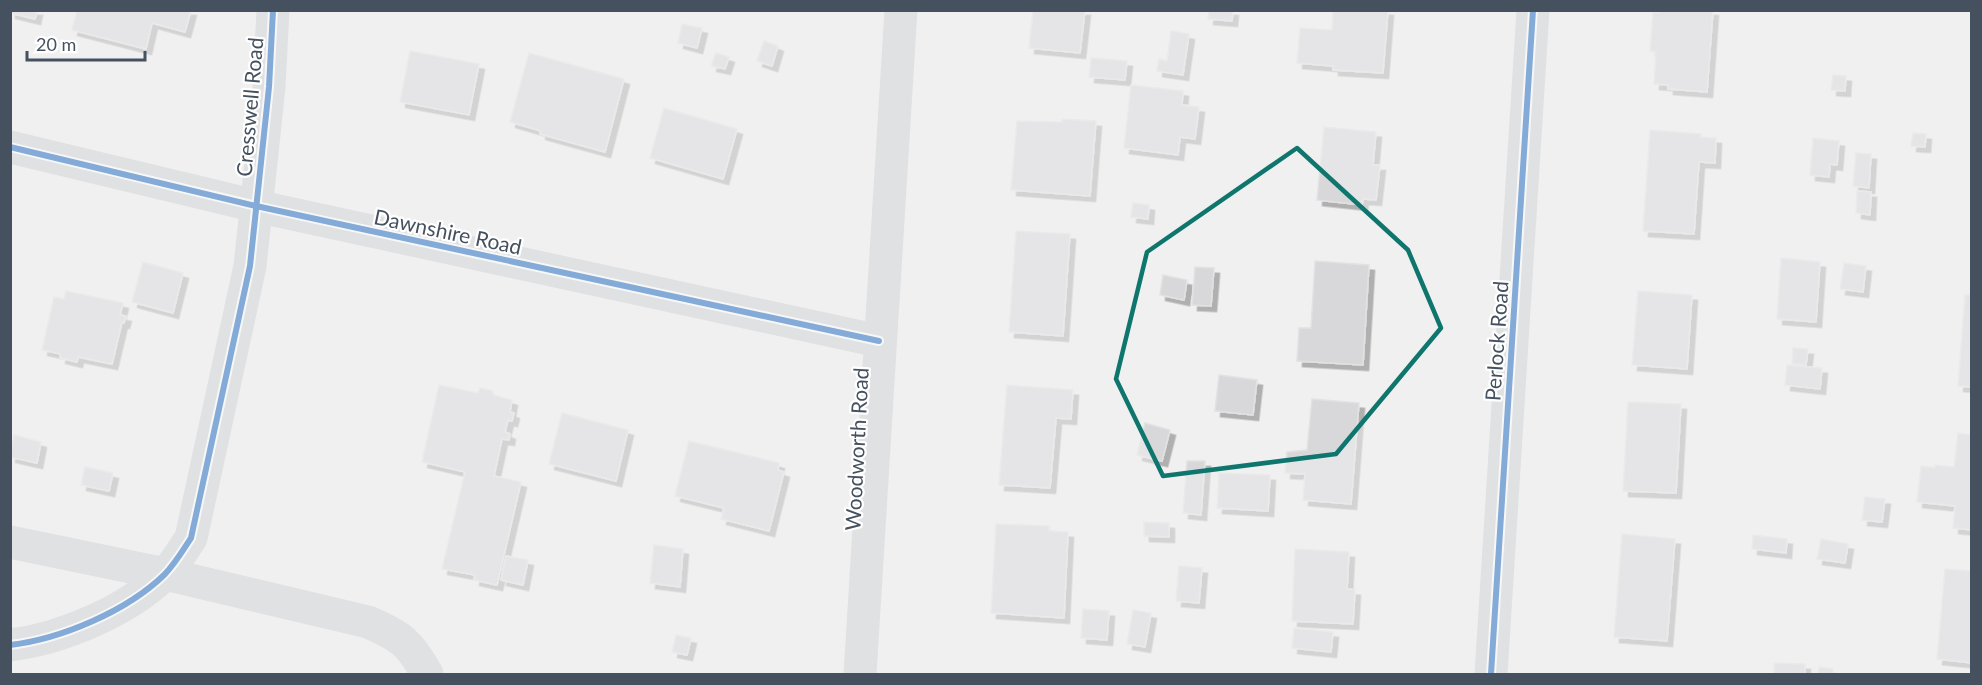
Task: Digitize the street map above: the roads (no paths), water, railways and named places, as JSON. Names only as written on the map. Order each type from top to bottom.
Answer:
[{"type":"street","name":"Cresswell Road","points":[[10,645],[30,643],[77,629],[134,599],[165,574],[191,538],[250,266],[269,87],[273,10]]},
{"type":"street","name":"Woodworth Road","points":[[860,675],[900,10]]},
{"type":"street","name":"Perlock Road","points":[[1491,675],[1533,10]]},
{"type":"street","name":"Dawnshire Road","points":[[10,147],[256,206],[879,341]]},
{"type":"street","points":[[10,542],[165,574],[368,622],[394,632],[414,651],[427,675]]}]
